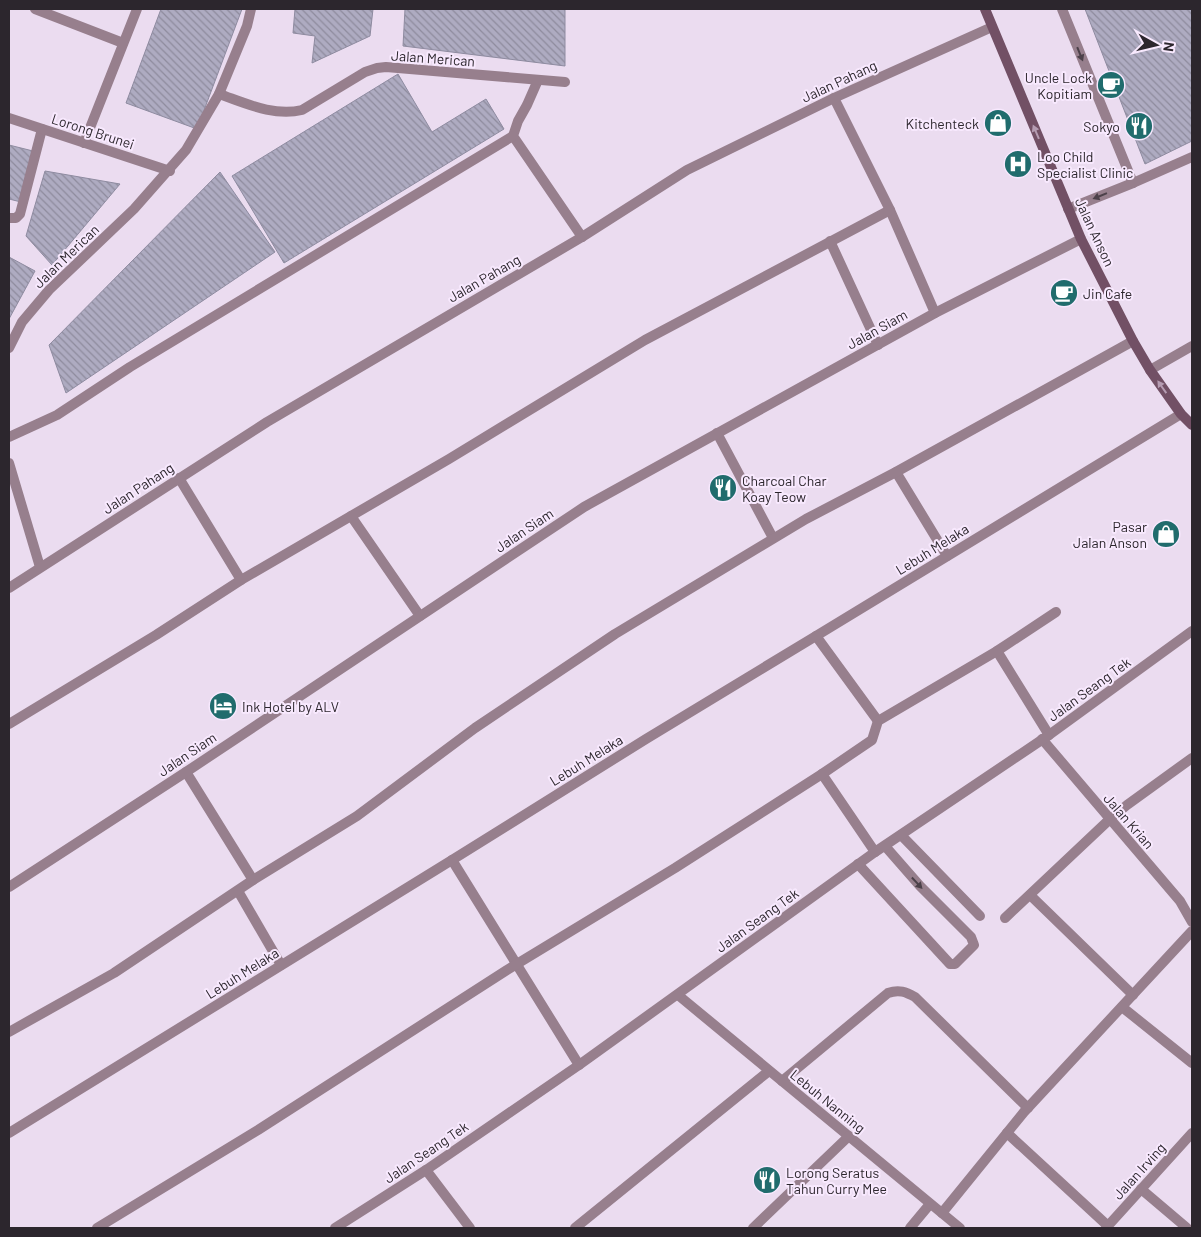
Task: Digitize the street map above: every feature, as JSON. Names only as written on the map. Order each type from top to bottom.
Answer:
[{"type":"main road","name":"Jalan Anson","points":[[986,9],[1081,239],[1133,341],[1150,370],[1181,414],[1192,425]]},
{"type":"street","points":[[35,9],[123,43]]},
{"type":"street","points":[[84,143],[136,9]]},
{"type":"street","name":"Jalan Merican","points":[[9,348],[22,322],[49,290],[134,209],[170,171],[186,150],[219,94],[247,26],[251,9]]},
{"type":"street","points":[[1062,9],[1133,183]]},
{"type":"street","name":"Jalan Pahang","points":[[9,588],[267,422],[582,237],[687,170],[834,98],[992,27]]},
{"type":"street","name":"Jalan Merican","points":[[219,94],[262,109],[295,112],[302,110],[365,72],[386,67],[565,82]]},
{"type":"street","points":[[9,437],[58,415],[130,367],[513,136],[518,121],[538,80]]},
{"type":"street","points":[[834,98],[890,210],[935,313]]},
{"type":"street","name":"Lorong Brunei","points":[[9,118],[170,171]]},
{"type":"street","points":[[9,218],[16,218],[20,214],[42,129]]},
{"type":"street","points":[[513,136],[582,237]]},
{"type":"street","points":[[1068,209],[1192,157]]},
{"type":"street","points":[[9,724],[156,635],[241,580],[449,460],[645,340],[890,210]]},
{"type":"street","name":"Jalan Siam","points":[[9,887],[186,772],[584,507],[935,313],[1081,239]]},
{"type":"street","points":[[830,241],[878,345]]},
{"type":"street","points":[[9,1032],[114,973],[253,880],[357,816],[475,728],[615,634],[806,519],[896,472],[1133,341]]},
{"type":"street","points":[[1150,370],[1192,346]]},
{"type":"street","name":"Lebuh Melaka","points":[[9,1132],[452,860],[646,738],[1181,414]]},
{"type":"street","points":[[717,433],[773,538]]},
{"type":"street","points":[[9,463],[40,567]]},
{"type":"street","points":[[896,472],[947,556]]},
{"type":"street","points":[[179,478],[241,580]]},
{"type":"street","points":[[351,516],[420,616]]},
{"type":"street","points":[[96,1228],[258,1130],[517,964],[675,868],[822,774],[872,740],[878,722],[997,652],[1056,612]]},
{"type":"street","name":"Jalan Seang Tek","points":[[335,1228],[426,1170],[579,1065],[875,852],[1046,737],[1192,630]]},
{"type":"street","points":[[816,636],[878,722]]},
{"type":"street","name":"Jalan Krian","points":[[997,652],[1046,737],[1110,819],[1180,901],[1192,922]]},
{"type":"street","points":[[1005,918],[1126,805],[1192,758]]},
{"type":"street","points":[[186,772],[253,880]]},
{"type":"street","points":[[822,774],[875,852]]},
{"type":"street","points":[[902,835],[980,916]]},
{"type":"street","points":[[858,864],[950,964],[955,964],[974,946],[971,937],[920,886],[885,846]]},
{"type":"street","points":[[452,860],[579,1065]]},
{"type":"street","points":[[238,890],[281,965]]},
{"type":"street","points":[[1030,895],[1133,995]]},
{"type":"street","points":[[942,1213],[1028,1108],[1192,931]]},
{"type":"street","points":[[782,1081],[888,993],[896,990],[916,997],[1028,1108]]},
{"type":"street","name":"Lebuh Nanning","points":[[678,995],[960,1228]]},
{"type":"street","points":[[1122,1007],[1192,1063]]},
{"type":"street","points":[[575,1228],[770,1071]]},
{"type":"street","points":[[1007,1133],[1107,1227]]},
{"type":"street","name":"Jalan Irving","points":[[1107,1227],[1192,1133]]},
{"type":"street","points":[[754,1228],[849,1136]]},
{"type":"street","points":[[426,1170],[470,1228]]},
{"type":"street","points":[[1142,1189],[1187,1228]]},
{"type":"street","points":[[910,1228],[930,1204]]},
{"type":"building","points":[[161,9],[242,9],[197,129],[126,103]]},
{"type":"building","points":[[295,9],[373,9],[370,36],[312,63],[315,36],[293,33]]},
{"type":"building","points":[[405,9],[565,9],[565,66],[403,46]]},
{"type":"building","points":[[1085,9],[1192,9],[1192,141],[1145,164]]},
{"type":"building","points":[[398,74],[432,132],[486,99],[504,129],[284,263],[232,176]]},
{"type":"building","points":[[9,145],[33,151],[21,202],[9,199]]},
{"type":"building","points":[[45,171],[120,184],[52,265],[26,236]]},
{"type":"building","points":[[220,172],[275,252],[66,393],[49,345]]},
{"type":"building","points":[[9,257],[35,271],[9,319]]},
{"type":"place","name":"Uncle Lock Kopitiam","points":[[1111,85]]},
{"type":"place","name":"Kitchenteck","points":[[998,123]]},
{"type":"place","name":"Sokyo","points":[[1139,126]]},
{"type":"place","name":"Loo Child Specialist Clinic","points":[[1018,164]]},
{"type":"place","name":"Jin Cafe","points":[[1064,293]]},
{"type":"place","name":"Charcoal Char Koay Teow","points":[[723,488]]},
{"type":"place","name":"Pasar Jalan Anson","points":[[1166,534]]},
{"type":"place","name":"Ink Hotel by ALV","points":[[223,706]]},
{"type":"place","name":"Lorong Seratus Tahun Curry Mee","points":[[767,1180]]}]
